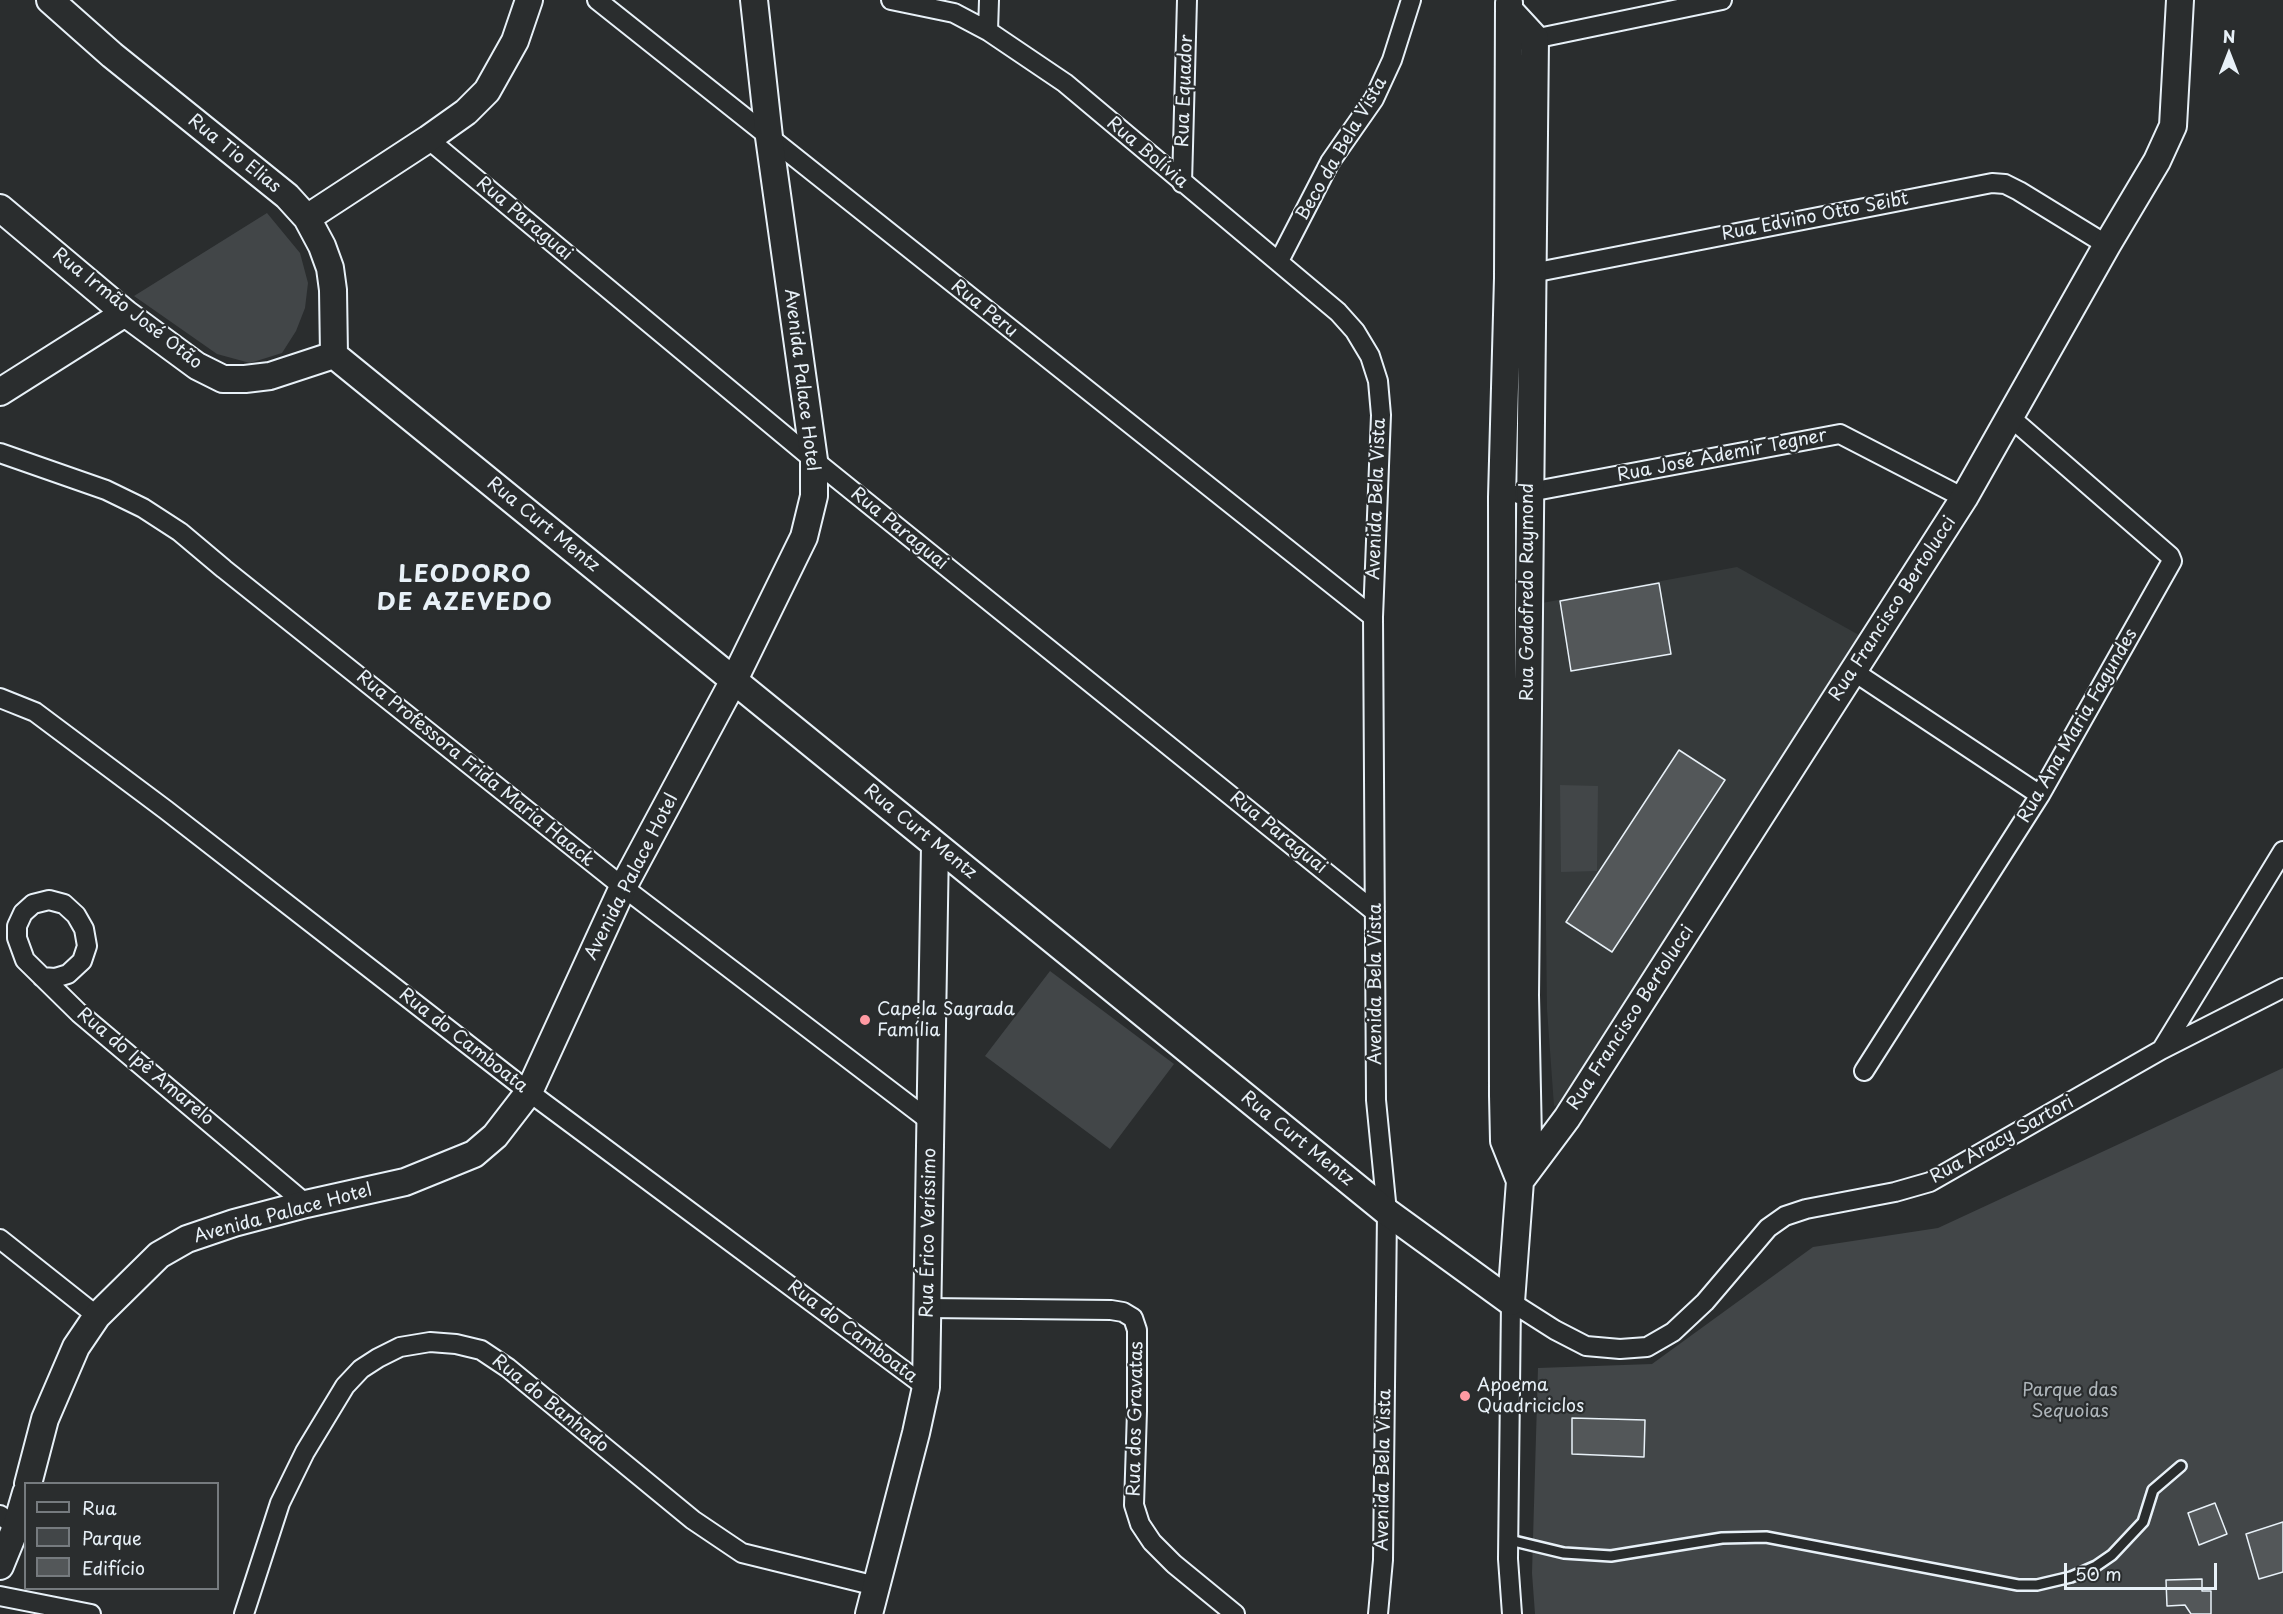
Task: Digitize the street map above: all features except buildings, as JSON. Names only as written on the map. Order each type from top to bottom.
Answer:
[{"type":"main road","name":"Rua Tio Elias","points":[[50,0],[112,55],[287,196],[307,218],[322,246],[330,268],[333,290],[334,356]]},
{"type":"main road","points":[[307,218],[428,140],[466,112],[487,91],[515,41],[529,0]]},
{"type":"main road","name":"Avenida Palace Hotel","points":[[29,1482],[45,1419],[76,1347],[97,1316],[159,1255],[187,1239],[234,1223],[405,1182],[474,1154],[495,1136],[529,1092],[623,887],[734,680],[804,537],[814,496],[814,460],[770,137],[754,0]]},
{"type":"main road","name":"Rua Francisco Bertolucci","points":[[1520,1181],[1567,1118],[1964,498],[2157,161],[2173,126],[2180,0]]},
{"type":"main road","name":"Rua Godofredo Raymond","points":[[1510,6],[1535,38],[1534,272],[1529,492],[1526,984],[1528,1140],[1520,1181],[1511,1302]]},
{"type":"main road","name":"Rua Godofredo Raymond","points":[[1510,6],[1508,278],[1502,497],[1504,1141],[1520,1181]]},
{"type":"main road","name":"Rua Irmão José Otão","points":[[0,208],[125,313],[196,366],[224,379],[270,376],[334,356]]},
{"type":"main road","points":[[0,393],[125,313]]},
{"type":"main road","name":"Rua Curt Mentz","points":[[334,356],[1387,1212],[1511,1302]]},
{"type":"main road","name":"Rua Érico Veríssimo","points":[[869,1614],[926,1387],[935,845]]},
{"type":"main road","points":[[0,1566],[8,1521],[24,1496]]},
{"type":"street","name":"Rua Peru","points":[[597,0],[1373,617]]},
{"type":"street","name":"Rua Bolívia","points":[[891,0],[954,13],[988,31],[1065,83],[1338,312],[1355,331],[1370,356]]},
{"type":"street","points":[[988,31],[990,0]]},
{"type":"street","name":"Rua Equador","points":[[1182,183],[1187,0]]},
{"type":"street","name":"Beco da Bela Vista","points":[[1279,261],[1330,162],[1374,99],[1392,60],[1411,0]]},
{"type":"street","points":[[1510,45],[1722,0]]},
{"type":"street","name":"Rua Paraguai","points":[[428,140],[814,460],[1375,912]]},
{"type":"street","name":"Rua Edvino Otto Seibt","points":[[1508,278],[1992,183],[2005,184],[2019,191],[2107,245]]},
{"type":"street","name":"Avenida Bela Vista","points":[[1370,356],[1378,381],[1381,415],[1373,617],[1376,1100],[1387,1212],[1383,1560],[1378,1614]]},
{"type":"street","name":"Rua Ana Maria Fagundes","points":[[1864,1071],[2040,795],[2172,561],[2170,556],[2010,417]]},
{"type":"street","name":"Rua José Ademir Tegner","points":[[1502,497],[1840,434],[1964,498]]},
{"type":"street","name":"Rua Professora Frida Maria Haack","points":[[0,453],[106,490],[143,508],[180,532],[623,887],[930,1121]]},
{"type":"street","points":[[1853,671],[2040,795]]},
{"type":"street","name":"Rua do Camboata","points":[[0,698],[35,712],[166,810],[529,1092],[926,1387]]},
{"type":"street","points":[[2161,1050],[2283,851]]},
{"type":"street","name":"Rua do Ipê Amarelo","points":[[42,977],[55,978],[68,974],[82,962],[87,946],[84,929],[76,915],[64,904],[49,900],[33,904],[23,913],[17,926],[20,948],[25,960],[42,977],[79,1012],[306,1204]]},
{"type":"street","name":"Rua Aracy Sartori","points":[[1511,1302],[1555,1330],[1586,1346],[1620,1349],[1647,1347],[1673,1332],[1697,1310],[1768,1228],[1785,1216],[1806,1209],[1895,1192],[1930,1182],[2161,1050],[2283,988]]},
{"type":"street","points":[[0,1239],[97,1316]]},
{"type":"street","name":"Rua Godofredo Raymond","points":[[1511,1302],[1509,1559],[1512,1614]]},
{"type":"street","name":"Rua dos Gravatas","points":[[928,1308],[1111,1310],[1123,1312],[1133,1318],[1137,1330],[1134,1505],[1140,1524],[1152,1542],[1174,1564],[1235,1614]]},
{"type":"street","name":"Rua do Banhado","points":[[244,1614],[279,1503],[305,1452],[345,1386],[361,1369],[378,1358],[400,1347],[430,1342],[456,1344],[481,1350],[508,1368],[693,1520],[742,1553],[876,1586]]},
{"type":"street","points":[[0,1596],[91,1614]]},
{"type":"lane","points":[[1510,1540],[1564,1553],[1611,1556],[1722,1538],[1766,1537],[2018,1585],[2037,1585],[2072,1577],[2096,1566],[2112,1555],[2143,1522],[2153,1490],[2181,1466]]},
{"type":"shaded area","points":[[1737,567],[1859,635],[1560,1105],[1554,1106],[1547,1009],[1542,603]]},
{"type":"green space","points":[[267,213],[300,253],[308,283],[305,308],[296,331],[282,353],[250,363],[217,354],[134,296]]},
{"type":"green space","points":[[1560,785],[1598,786],[1597,871],[1561,872]]},
{"type":"green space","points":[[1050,971],[1174,1064],[1110,1149],[985,1056]]},
{"type":"green space","name":"Parque das Sequoias","points":[[2283,1068],[2283,1614],[1535,1614],[1532,1573],[1538,1368],[1652,1364],[1813,1247],[1938,1228]]},
{"type":"place","name":"Capela Sagrada Família","points":[[865,1020]]},
{"type":"place","name":"Apoema Quadriciclos","points":[[1465,1396]]},
{"type":"district","name":"LEODORO DE AZEVEDO","points":[[465,589]]}]
